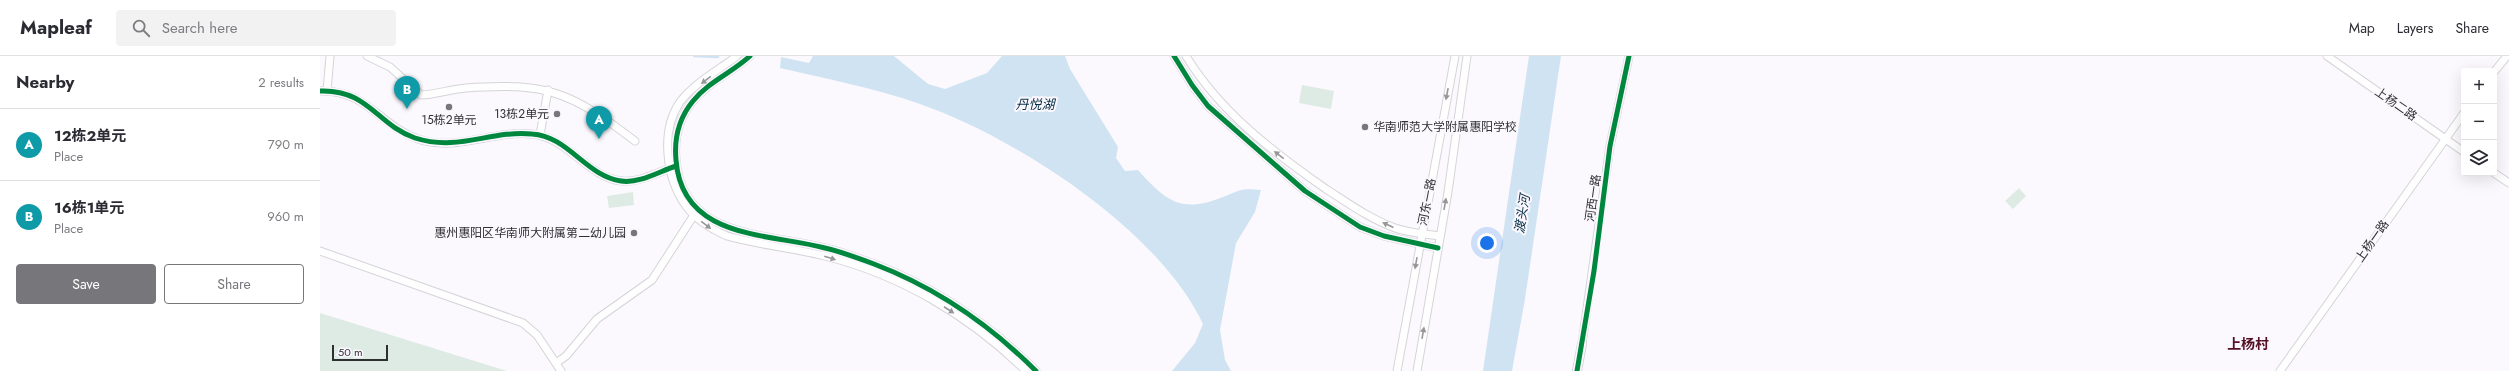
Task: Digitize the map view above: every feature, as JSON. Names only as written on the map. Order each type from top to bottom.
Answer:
[{"type":"street","points":[[330,56],[323,91],[344,93],[363,102],[395,129],[428,142],[454,144],[513,134],[540,135],[560,143],[607,177],[622,181],[636,180],[673,167]]},
{"type":"street","points":[[367,56],[390,67],[421,95],[452,89],[514,86],[548,90],[571,98],[592,109],[635,141]]},
{"type":"street","points":[[737,56],[690,92],[677,108],[669,127],[668,142],[678,194],[714,230],[727,236],[825,256],[903,284],[930,298],[957,315],[1004,350],[1026,371]]},
{"type":"street","points":[[673,167],[677,136],[685,113],[703,91],[750,56]]},
{"type":"street","points":[[1174,56],[1192,85],[1208,106],[1305,191],[1360,227],[1384,236],[1438,248]]},
{"type":"street","points":[[1186,56],[1203,83],[1247,128],[1275,152],[1370,216],[1395,228],[1440,236]]},
{"type":"street","name":"河东一路","points":[[1397,371],[1421,233],[1455,56]]},
{"type":"street","name":"河东一路","points":[[1417,371],[1440,236],[1467,56]]},
{"type":"street","name":"河西一路","points":[[1582,344],[1609,153],[1629,56]]},
{"type":"street","name":"上杨二路","points":[[2327,56],[2461,150]]},
{"type":"street","points":[[2497,68],[2507,56]]},
{"type":"street","points":[[540,135],[548,90]]},
{"type":"street","name":"上杨一路","points":[[2280,371],[2461,117]]},
{"type":"street","points":[[2497,175],[2509,183]]},
{"type":"street","points":[[556,363],[566,356],[597,319],[652,280],[696,212]]},
{"type":"street","points":[[696,212],[727,228],[787,242],[825,247],[874,264],[910,279],[940,294],[984,324],[1036,371]]},
{"type":"street","points":[[320,251],[523,323],[537,335],[561,371]]},
{"type":"street","points":[[1576,371],[1582,344]]},
{"type":"shaded area","points":[[1302,85],[1334,91],[1331,109],[1299,103]]},
{"type":"shaded area","points":[[2019,188],[2026,196],[2013,209],[2005,201]]},
{"type":"shaded area","points":[[633,192],[634,205],[609,208],[607,196]]},
{"type":"shaded area","points":[[320,313],[507,371],[320,371]]},
{"type":"water","name":"丹悦湖","points":[[813,56],[894,56],[928,84],[945,89],[987,73],[1002,56],[1065,56],[1070,69],[1118,147],[1116,158],[1125,171],[1138,170],[1157,190],[1166,197],[1175,202],[1185,204],[1208,202],[1241,190],[1261,190],[1255,212],[1236,243],[1220,330],[1225,360],[1231,371],[1172,371],[1195,343],[1203,324],[1182,289],[1154,255],[1120,222],[1081,192],[1041,164],[958,119],[920,104],[886,93],[780,68],[781,57],[809,63]]},
{"type":"water","name":"渡头河","points":[[1529,56],[1561,56],[1525,299],[1512,371],[1483,371]]},
{"type":"waterway","points":[[694,56],[718,57]]},
{"type":"cycle path","points":[[750,56],[699,94],[684,114],[678,129],[676,160],[682,186],[694,205],[711,219],[732,228],[755,235],[803,243],[838,251],[874,264],[919,284],[941,296],[981,323],[1036,371]]},
{"type":"cycle path","points":[[1174,56],[1192,85],[1208,106],[1305,191],[1360,227],[1384,236],[1438,248]]},
{"type":"cycle path","points":[[1577,371],[1594,271],[1610,146],[1629,56]]},
{"type":"cycle path","points":[[320,91],[336,92],[350,96],[361,102],[402,132],[415,138],[431,142],[460,142],[517,134],[545,136],[567,148],[597,172],[609,178],[621,181],[635,181],[676,166]]},
{"type":"place","name":"15栋2单元","points":[[449,107]]},
{"type":"place","name":"16栋1单元","points":[[407,109]]},
{"type":"place","name":"13栋2单元","points":[[557,114]]},
{"type":"place","name":"华南师范大学附属惠阳学校","points":[[1365,127]]},
{"type":"place","name":"12栋2单元","points":[[599,139]]},
{"type":"place","name":"惠州惠阳区华南师大附属第二幼儿园","points":[[634,233]]},
{"type":"district","name":"上杨村","points":[[2248,344]]}]
